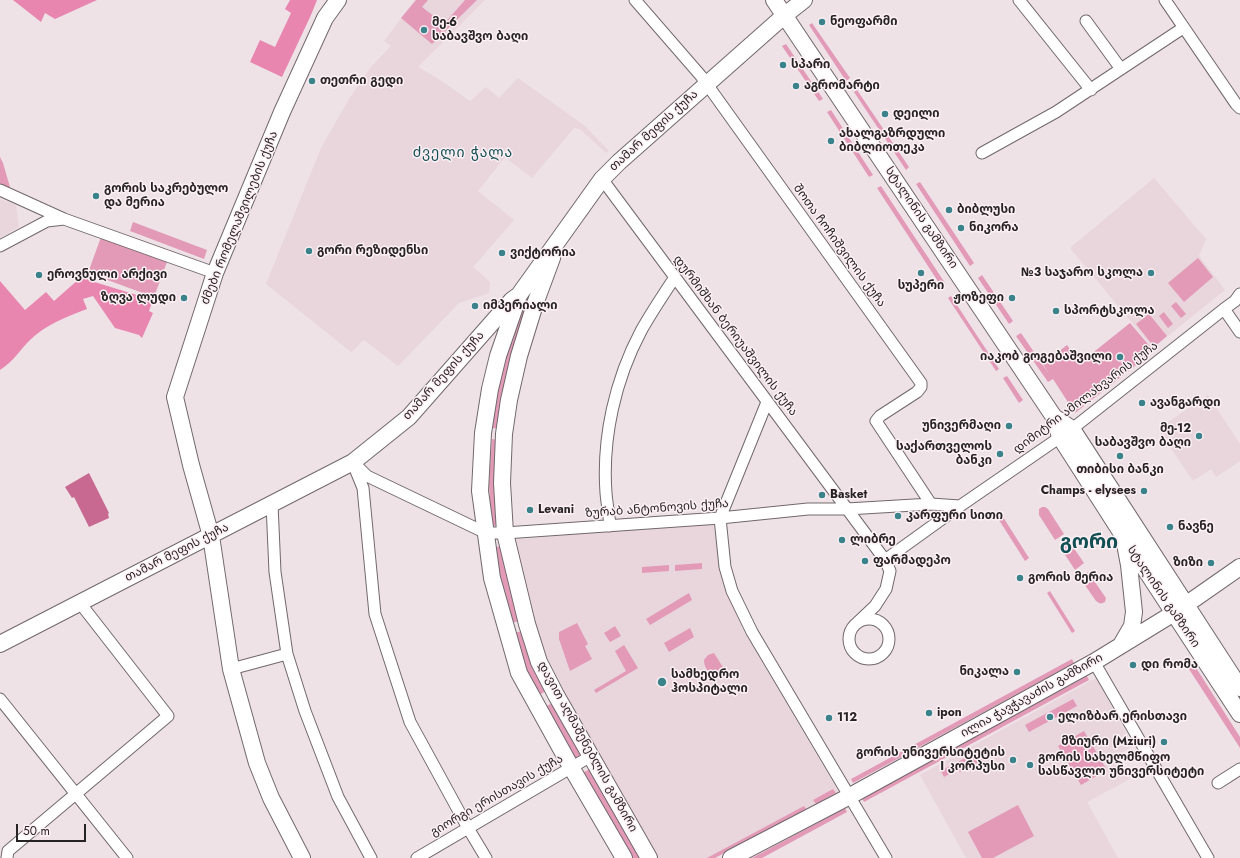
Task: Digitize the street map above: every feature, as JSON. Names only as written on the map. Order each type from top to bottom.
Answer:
[{"type":"street","name":"ძმები რომელაშვილების ქუჩა","points":[[302,858],[271,798],[257,763],[231,669],[211,536],[191,464],[175,397],[215,273],[287,100],[325,18],[338,0]]},
{"type":"street","name":"შოთა ჩოჩიშვილის ქუჩა","points":[[636,0],[700,76],[921,383],[921,387],[917,392],[876,420],[931,504]]},
{"type":"street","name":"სტალინის გამზირი","points":[[774,0],[1066,433],[1180,609],[1240,714]]},
{"type":"street","name":"თამარ მეფის ქუჩა","points":[[0,644],[353,462],[409,417],[512,300],[519,295],[602,179],[619,162],[785,15],[804,0]]},
{"type":"street","points":[[1019,0],[1091,90]]},
{"type":"street","points":[[1165,0],[1183,28],[1239,104]]},
{"type":"street","points":[[1086,21],[1121,69]]},
{"type":"street","points":[[982,152],[1056,112],[1183,28]]},
{"type":"street","name":"დურმიშხან ბერიუაშვილის ქუჩა","points":[[602,179],[847,509]]},
{"type":"street","points":[[0,190],[64,219],[215,273]]},
{"type":"street","points":[[35,205],[39,209],[42,218],[40,224]]},
{"type":"street","points":[[0,246],[47,221],[64,219]]},
{"type":"street","name":"დავით აღმაშენებლის გამზირი","points":[[560,238],[535,304],[519,356],[509,400],[504,434],[502,483],[505,533],[527,624],[539,662],[649,858]]},
{"type":"street","points":[[610,526],[606,492],[606,459],[609,426],[616,393],[626,362],[640,332],[674,277]]},
{"type":"street","name":"დიმიტრი ამილახვარის ქუჩა","points":[[885,560],[1066,433],[1235,301],[1240,294]]},
{"type":"street","points":[[519,295],[526,295],[533,299],[535,304]]},
{"type":"street","name":"დავით აღმაშენებლის გამზირი","points":[[519,295],[498,356],[490,389],[483,433],[480,490],[492,578],[519,673],[624,858]]},
{"type":"street","points":[[1224,309],[1240,332]]},
{"type":"street","points":[[476,342],[484,343],[492,348],[498,356]]},
{"type":"street","points":[[767,402],[720,518],[725,567],[732,591],[752,632],[886,858]]},
{"type":"street","points":[[483,433],[504,434]]},
{"type":"street","name":"სტალინის გამზირი","points":[[1066,433],[1124,537],[1240,688]]},
{"type":"street","points":[[353,462],[363,488],[375,614],[410,722],[486,858]]},
{"type":"street","name":"ზურაბ ანტონოვის ქუჩა","points":[[353,462],[367,476],[486,533],[610,526],[808,510],[931,504],[960,506]]},
{"type":"street","points":[[272,504],[275,572],[287,654],[306,711],[338,797],[371,858]]},
{"type":"street","points":[[847,509],[885,560],[890,571],[886,588],[875,606],[853,626],[850,632],[850,646],[853,652],[864,659],[877,658],[883,654],[890,642],[888,629],[878,620],[871,618],[858,622]]},
{"type":"street","points":[[1119,648],[1132,626],[1134,612],[1124,537]]},
{"type":"street","name":"ილია ჭავჭავაძის გამზირი","points":[[731,858],[850,796],[1119,648],[1180,609],[1240,567]]},
{"type":"street","points":[[7,858],[8,851],[168,716],[80,603]]},
{"type":"street","points":[[875,606],[878,620]]},
{"type":"street","points":[[506,630],[527,624]]},
{"type":"street","points":[[231,669],[287,654]]},
{"type":"street","points":[[1094,662],[1208,858]]},
{"type":"street","points":[[536,705],[556,694]]},
{"type":"street","points":[[0,699],[127,858]]},
{"type":"street","name":"გიორგი ერისთავის ქუჩა","points":[[417,858],[591,756]]},
{"type":"street","points":[[1218,783],[1240,769]]},
{"type":"shaded area","points":[[13,0],[97,0],[55,19],[45,13],[41,22]]},
{"type":"shaded area","points":[[290,0],[317,0],[282,77],[250,62],[260,40],[275,47],[291,13],[285,9]]},
{"type":"shaded area","points":[[415,0],[485,0],[418,67],[470,101],[486,87],[499,98],[518,78],[585,126],[609,151],[606,153],[580,129],[574,128],[532,178],[505,157],[478,191],[514,220],[473,267],[490,282],[489,293],[459,303],[398,366],[364,340],[351,352],[266,284],[321,148],[349,99],[370,68],[391,46],[384,41]]},
{"type":"shaded area","points":[[416,0],[428,0],[422,7],[444,24],[465,0],[477,0],[432,44],[401,18]]},
{"type":"shaded area","points":[[812,23],[850,78],[846,81],[809,25]]},
{"type":"shaded area","points":[[786,44],[823,99],[819,101],[782,46]]},
{"type":"shaded area","points":[[857,90],[909,167],[906,170],[854,92]]},
{"type":"shaded area","points":[[831,110],[873,175],[869,177],[827,112]]},
{"type":"shaded area","points":[[0,157],[3,163],[12,194],[0,188]]},
{"type":"shaded area","name":"№3 საჯარო სკოლა","points":[[1154,178],[1206,239],[1199,256],[1225,290],[1153,348],[1070,248]]},
{"type":"shaded area","points":[[920,182],[974,263],[970,266],[916,184]]},
{"type":"shaded area","points":[[881,186],[945,283],[941,286],[877,188]]},
{"type":"shaded area","points":[[0,199],[16,205],[19,227],[0,238]]},
{"type":"shaded area","points":[[133,222],[207,250],[204,259],[130,231]]},
{"type":"shaded area","points":[[101,237],[167,262],[154,297],[88,273]]},
{"type":"shaded area","points":[[1198,258],[1213,277],[1184,302],[1168,283]]},
{"type":"shaded area","points":[[81,273],[88,275],[88,280],[153,300],[149,311],[153,313],[142,338],[139,335],[115,328],[93,296],[83,299],[87,309],[50,325],[30,340],[5,367],[0,370],[0,281],[25,310],[46,292],[54,301],[79,279]]},
{"type":"shaded area","points":[[982,275],[1013,321],[1009,324],[978,278]]},
{"type":"shaded area","points":[[951,296],[999,369],[996,371],[948,298]]},
{"type":"shaded area","points":[[1176,302],[1186,314],[1181,318],[1171,306]]},
{"type":"shaded area","points":[[522,307],[529,307],[502,429],[492,428],[497,386],[506,350]]},
{"type":"shaded area","points":[[1164,312],[1173,324],[1168,328],[1159,316]]},
{"type":"shaded area","points":[[1149,314],[1167,336],[1154,347],[1136,324]]},
{"type":"shaded area","points":[[1130,323],[1154,351],[1075,413],[1053,379],[1048,382],[1016,336],[1021,333],[1049,374],[1043,364],[1067,345],[1080,363]]},
{"type":"shaded area","points":[[1007,376],[1023,400],[1019,403],[1003,378]]},
{"type":"shaded area","name":"მე-12 საბავშვო ბაღი","points":[[1208,395],[1240,444],[1240,461],[1216,477],[1211,469],[1193,481],[1158,429]]},
{"type":"shaded area","points":[[492,439],[503,441],[502,525],[491,526],[489,481]]},
{"type":"shaded area","points":[[89,473],[109,513],[109,518],[89,527],[74,497],[72,498],[65,487]]},
{"type":"shaded area","points":[[1042,507],[1048,509],[1064,534],[1055,540],[1039,515],[1039,509]]},
{"type":"shaded area","points":[[1003,517],[1029,558],[1025,561],[999,520]]},
{"type":"shaded area","name":"სამხედრო ჰოსპიტალი","points":[[713,522],[723,583],[743,630],[839,793],[710,858],[651,858],[542,666],[511,540]]},
{"type":"shaded area","points":[[1069,541],[1084,563],[1075,570],[1060,547]]},
{"type":"shaded area","points":[[505,545],[521,621],[509,623],[492,548]]},
{"type":"shaded area","points":[[702,563],[702,569],[675,571],[675,565]]},
{"type":"shaded area","points":[[669,565],[669,571],[642,573],[642,567]]},
{"type":"shaded area","points":[[1088,572],[1106,598],[1105,602],[1099,603],[1096,601],[1080,578]]},
{"type":"shaded area","points":[[1050,591],[1075,631],[1072,633],[1047,593]]},
{"type":"shaded area","points":[[689,593],[692,600],[650,625],[646,619]]},
{"type":"shaded area","points":[[577,623],[588,644],[585,646],[592,659],[570,671],[559,639],[559,632]]},
{"type":"shaded area","points":[[615,626],[621,636],[610,642],[604,633]]},
{"type":"shaded area","points":[[690,628],[694,637],[669,652],[664,643]]},
{"type":"shaded area","points":[[523,631],[548,690],[537,696],[521,660],[513,633]]},
{"type":"shaded area","points":[[624,645],[638,668],[596,693],[594,690],[626,671],[615,651]]},
{"type":"shaded area","points":[[714,653],[724,669],[713,674],[707,669],[704,660],[708,655]]},
{"type":"shaded area","points":[[1072,659],[1074,663],[853,783],[851,779]]},
{"type":"shaded area","points":[[1193,663],[1240,737],[1240,748],[1187,666]]},
{"type":"shaded area","points":[[1087,676],[1089,680],[864,802],[862,798]]},
{"type":"shaded area","name":"გორის სახელმწიფო სასწავლო უნივერსიტეტი","points":[[1096,678],[1133,746],[1117,755],[1130,779],[1087,802],[1118,858],[966,858],[920,775]]},
{"type":"shaded area","points":[[1073,699],[1077,706],[1029,732],[1025,725]]},
{"type":"shaded area","points":[[554,702],[584,753],[573,760],[543,708]]},
{"type":"shaded area","points":[[1084,731],[1107,770],[1081,785],[1058,746]]},
{"type":"shaded area","points":[[982,749],[987,758],[960,772],[958,769],[944,777],[941,771]]},
{"type":"shaded area","points":[[592,768],[644,858],[628,858],[580,774]]},
{"type":"shaded area","points":[[833,789],[836,793],[816,804],[813,800]]},
{"type":"shaded area","points":[[1018,805],[1034,836],[993,858],[982,858],[968,832]]},
{"type":"shaded area","points":[[804,806],[806,809],[715,858],[707,858]]},
{"type":"shaded area","points":[[845,808],[847,812],[762,858],[752,858]]},
{"type":"place","name":"ნეოფარმი","points":[[822,22]]},
{"type":"place","name":"მე-6 საბავშვო ბაღი","points":[[424,30]]},
{"type":"place","name":"სპარი","points":[[783,65]]},
{"type":"place","name":"თეთრი გედი","points":[[312,81]]},
{"type":"place","name":"აგრომარტი","points":[[796,86]]},
{"type":"place","name":"დეილი","points":[[885,114]]},
{"type":"place","name":"ახალგაზრდული ბიბლიოთეკა","points":[[831,141]]},
{"type":"place","name":"გორის საკრებულო და მერია","points":[[96,196]]},
{"type":"place","name":"ბიბლუსი","points":[[949,210]]},
{"type":"place","name":"ნიკორა","points":[[961,228]]},
{"type":"place","name":"გორი რეზიდენსი","points":[[309,251]]},
{"type":"place","name":"ვიქტორია","points":[[502,253]]},
{"type":"place","name":"სუპერი","points":[[921,273]]},
{"type":"place","name":"№3 საჯარო სკოლა","points":[[1151,273]]},
{"type":"place","name":"ეროვნული არქივი","points":[[39,275]]},
{"type":"place","name":"ზღვა ლუდი","points":[[184,298]]},
{"type":"place","name":"ჟოზეფი","points":[[1012,298]]},
{"type":"place","name":"იმპერიალი","points":[[475,306]]},
{"type":"place","name":"სპორტსკოლა","points":[[1056,311]]},
{"type":"place","name":"იაკობ გოგებაშვილი","points":[[1120,357]]},
{"type":"place","name":"ავანგარდი","points":[[1142,403]]},
{"type":"place","name":"უნივერმაღი","points":[[1009,426]]},
{"type":"place","name":"მე-12 საბავშვო ბაღი","points":[[1199,436]]},
{"type":"place","name":"საქართველოს ბანკი","points":[[1000,454]]},
{"type":"place","name":"თიბისი ბანკი","points":[[1120,456]]},
{"type":"place","name":"Champs - elysees","points":[[1144,491]]},
{"type":"place","name":"Basket","points":[[822,495]]},
{"type":"place","name":"Levani","points":[[530,510]]},
{"type":"place","name":"კარფური სითი","points":[[898,516]]},
{"type":"place","name":"ნავნე","points":[[1170,527]]},
{"type":"place","name":"ლიბრე","points":[[842,540]]},
{"type":"place","name":"ფარმადეპო","points":[[865,561]]},
{"type":"place","name":"ზიზი","points":[[1211,563]]},
{"type":"place","name":"გორის მერია","points":[[1020,578]]},
{"type":"place","name":"დი რომა","points":[[1133,665]]},
{"type":"place","name":"ნიკალა","points":[[1017,672]]},
{"type":"place","name":"სამხედრო ჰოსპიტალი","points":[[662,682]]},
{"type":"place","name":"ipon","points":[[929,713]]},
{"type":"place","name":"ელიზბარ ერისთავი","points":[[1050,717]]},
{"type":"place","name":"112","points":[[829,718]]},
{"type":"place","name":"მზიური (Mziuri)","points":[[1164,742]]},
{"type":"place","name":"გორის უნივერსიტეტის I კორპუსი","points":[[1013,760]]},
{"type":"place","name":"გორის სახელმწიფო სასწავლო უნივერსიტეტი","points":[[1030,765]]},
{"type":"district","name":"ძველი ჭალა","points":[[463,154]]},
{"type":"district","name":"გორი","points":[[1089,543]]}]
